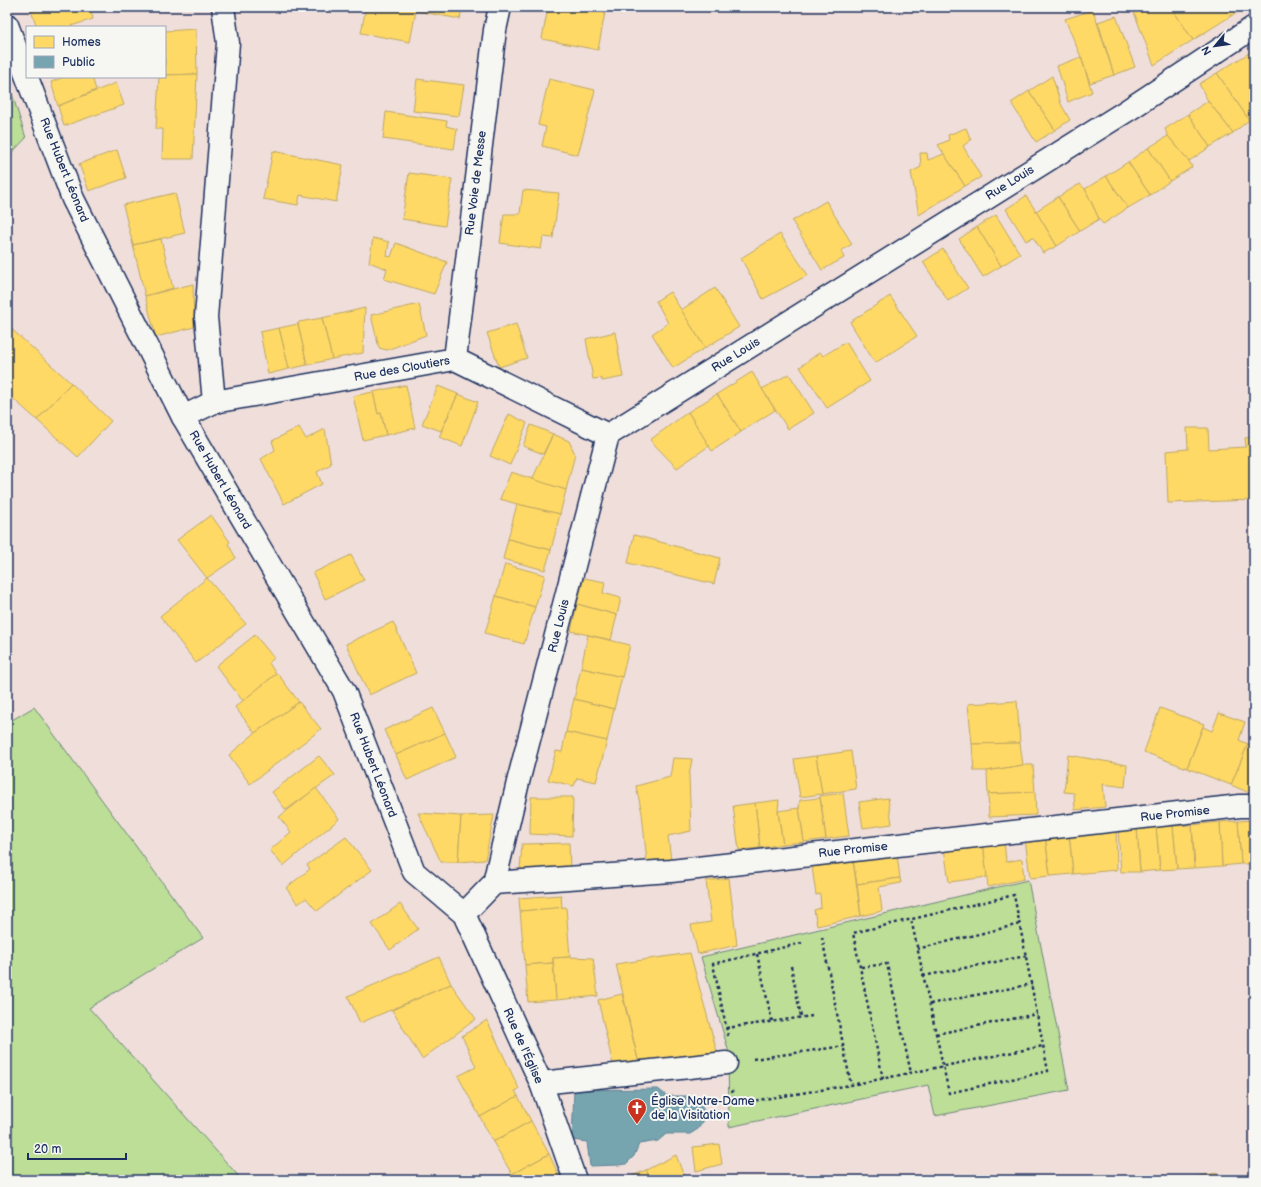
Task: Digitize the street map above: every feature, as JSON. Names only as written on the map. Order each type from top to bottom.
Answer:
[{"type":"street","points":[[214,402],[206,317],[228,43],[223,7]]},
{"type":"street","name":"Rue Voie de Messe","points":[[455,359],[495,30],[500,7]]},
{"type":"street","name":"Rue Hubert Léonard","points":[[7,25],[26,75]]},
{"type":"street","name":"Rue Louis","points":[[494,883],[521,771],[608,435],[1128,110],[1254,27]]},
{"type":"street","name":"Rue Hubert Léonard","points":[[27,78],[73,199],[183,417],[344,692],[414,872],[464,914]]},
{"type":"street","name":"Rue des Cloutiers","points":[[183,417],[214,402],[455,359],[608,435]]},
{"type":"street","name":"Rue Promise","points":[[494,883],[671,871],[1240,806],[1254,806]]},
{"type":"street","points":[[464,914],[494,883]]},
{"type":"street","name":"Rue de l'Église","points":[[464,914],[541,1083],[575,1180]]},
{"type":"street","points":[[541,1083],[730,1062]]},
{"type":"path","points":[[883,1079],[854,933],[911,919],[1014,895],[1048,1071],[949,1093],[911,919]]},
{"type":"path","points":[[917,949],[1020,924]]},
{"type":"path","points":[[822,937],[851,1085]]},
{"type":"path","points":[[802,944],[713,964],[726,1028],[734,1104],[883,1079],[1043,1046]]},
{"type":"path","points":[[757,954],[772,1021]]},
{"type":"path","points":[[923,976],[1026,956]]},
{"type":"path","points":[[861,967],[887,964],[911,1073]]},
{"type":"path","points":[[791,966],[801,1017]]},
{"type":"path","points":[[930,1004],[1032,984]]},
{"type":"path","points":[[936,1034],[1038,1014]]},
{"type":"path","points":[[726,1028],[812,1016]]},
{"type":"path","points":[[730,1062],[844,1046]]},
{"type":"green space","points":[[7,78],[26,138],[7,158]]},
{"type":"green space","points":[[34,707],[203,938],[89,1008],[242,1180],[7,1180],[7,723]]},
{"type":"green space","points":[[1028,880],[1069,1090],[935,1116],[928,1085],[729,1127],[728,1049],[701,957]]},
{"type":"building: Homes","points":[[44,7],[90,7],[93,19],[71,26],[37,26],[31,11]]},
{"type":"building: Homes","points":[[366,7],[462,7],[460,19],[416,11],[410,42],[361,33]]},
{"type":"building: Homes","points":[[548,7],[606,7],[598,50],[542,39]]},
{"type":"building: Homes","points":[[1132,7],[1171,7],[1193,40],[1154,65]]},
{"type":"building: Homes","points":[[1171,7],[1225,7],[1231,16],[1193,40]]},
{"type":"building: Homes","points":[[1225,7],[1245,7],[1231,16]]},
{"type":"building: Homes","points":[[1093,10],[1114,75],[1090,83],[1065,19]]},
{"type":"building: Homes","points":[[1116,16],[1135,67],[1114,75],[1098,22]]},
{"type":"building: Homes","points":[[196,29],[197,74],[166,75],[166,31]]},
{"type":"building: Homes","points":[[1254,50],[1254,92],[1248,93],[1249,120],[1217,73]]},
{"type":"building: Homes","points":[[1081,57],[1092,92],[1068,102],[1057,66]]},
{"type":"building: Homes","points":[[1217,73],[1249,120],[1233,133],[1208,101],[1199,84]]},
{"type":"building: Homes","points":[[197,74],[193,159],[162,159],[163,129],[156,129],[159,78],[166,78],[166,75]]},
{"type":"building: Homes","points":[[1052,76],[1061,104],[1070,120],[1055,130],[1029,91]]},
{"type":"building: Homes","points":[[61,78],[92,78],[96,90],[58,106],[51,82]]},
{"type":"building: Homes","points":[[417,79],[464,85],[459,116],[413,111]]},
{"type":"building: Homes","points":[[549,79],[595,90],[578,155],[542,146],[546,127],[538,125]]},
{"type":"building: Homes","points":[[116,83],[124,105],[64,126],[58,106]]},
{"type":"building: Homes","points":[[1029,91],[1055,130],[1036,142],[1011,103]]},
{"type":"building: Homes","points":[[1208,101],[1233,133],[1210,147],[1188,114]]},
{"type":"building: Homes","points":[[386,112],[447,121],[446,126],[457,129],[454,149],[383,139]]},
{"type":"building: Homes","points":[[1188,114],[1210,147],[1189,161],[1168,136],[1165,129]]},
{"type":"building: Homes","points":[[966,128],[971,140],[963,146],[981,177],[965,186],[938,145],[949,140],[948,135]]},
{"type":"building: Homes","points":[[1168,136],[1189,161],[1192,167],[1170,181],[1148,148]]},
{"type":"building: Homes","points":[[1148,148],[1170,181],[1150,195],[1128,162]]},
{"type":"building: Homes","points":[[117,150],[126,178],[89,191],[79,164]]},
{"type":"building: Homes","points":[[273,151],[343,165],[336,202],[300,195],[298,205],[263,199]]},
{"type":"building: Homes","points":[[920,153],[927,153],[928,160],[944,154],[965,186],[919,215],[911,172],[921,167]]},
{"type":"building: Homes","points":[[1128,162],[1150,195],[1128,208],[1106,176]]},
{"type":"building: Homes","points":[[409,173],[452,179],[445,226],[402,219]]},
{"type":"building: Homes","points":[[1106,176],[1128,208],[1103,224],[1099,219],[1085,189]]},
{"type":"building: Homes","points":[[1080,184],[1085,189],[1099,219],[1080,231],[1058,197]]},
{"type":"building: Homes","points":[[523,190],[559,193],[553,238],[543,237],[541,249],[500,243],[504,214],[520,214]]},
{"type":"building: Homes","points":[[175,193],[185,233],[133,245],[123,205]]},
{"type":"building: Homes","points":[[1026,196],[1057,246],[1043,253],[1033,237],[1026,241],[1006,209]]},
{"type":"building: Homes","points":[[1058,197],[1080,231],[1057,246],[1036,211]]},
{"type":"building: Homes","points":[[826,201],[852,244],[841,251],[844,258],[822,270],[792,221]]},
{"type":"building: Homes","points":[[996,215],[1020,254],[1001,266],[977,227]]},
{"type":"building: Homes","points":[[977,227],[1001,266],[983,277],[959,239]]},
{"type":"building: Homes","points":[[780,234],[808,275],[763,299],[741,258]]},
{"type":"building: Homes","points":[[373,238],[389,242],[387,256],[391,257],[396,243],[447,262],[434,294],[384,279],[387,269],[369,262]]},
{"type":"building: Homes","points":[[161,239],[173,288],[145,296],[133,245]]},
{"type":"building: Homes","points":[[943,249],[968,288],[948,301],[923,262]]},
{"type":"building: Homes","points":[[193,284],[194,327],[156,337],[145,296]]},
{"type":"building: Homes","points":[[715,288],[739,327],[705,348],[681,310]]},
{"type":"building: Homes","points":[[670,292],[705,348],[673,368],[652,334],[668,323],[656,301]]},
{"type":"building: Homes","points":[[890,296],[917,336],[875,363],[850,322]]},
{"type":"building: Homes","points":[[419,304],[426,335],[387,350],[379,348],[371,315]]},
{"type":"building: Homes","points":[[365,308],[363,353],[332,359],[322,318]]},
{"type":"building: Homes","points":[[322,318],[332,359],[307,365],[298,324],[299,322]]},
{"type":"building: Homes","points":[[298,324],[307,365],[289,369],[279,328]]},
{"type":"building: Homes","points":[[516,324],[527,358],[499,367],[487,333]]},
{"type":"building: Homes","points":[[7,325],[71,383],[37,420],[7,393]]},
{"type":"building: Homes","points":[[279,328],[289,369],[268,374],[260,332]]},
{"type":"building: Homes","points":[[615,332],[623,377],[602,381],[601,378],[593,379],[586,339]]},
{"type":"building: Homes","points":[[846,342],[870,381],[827,408],[800,367],[820,352],[823,356]]},
{"type":"building: Homes","points":[[752,372],[775,410],[741,432],[717,394]]},
{"type":"building: Homes","points":[[789,374],[814,413],[788,429],[762,389]]},
{"type":"building: Homes","points":[[71,383],[111,421],[78,457],[37,420]]},
{"type":"building: Homes","points":[[406,385],[415,428],[386,435],[381,413],[378,414],[373,392]]},
{"type":"building: Homes","points":[[438,386],[458,394],[441,431],[422,424]]},
{"type":"building: Homes","points":[[373,392],[378,414],[381,413],[386,435],[363,440],[353,396]]},
{"type":"building: Homes","points":[[458,394],[478,402],[462,446],[439,437]]},
{"type":"building: Homes","points":[[717,394],[741,432],[712,451],[688,412]]},
{"type":"building: Homes","points":[[688,412],[709,446],[677,468],[650,440]]},
{"type":"building: Homes","points":[[509,414],[527,423],[510,465],[490,456]]},
{"type":"building: Homes","points":[[531,425],[553,434],[543,454],[523,446]]},
{"type":"building: Homes","points":[[299,427],[306,439],[325,429],[331,464],[317,472],[322,484],[284,504],[261,459],[275,450],[272,441]]},
{"type":"building: Homes","points":[[1187,428],[1208,428],[1209,449],[1246,447],[1245,438],[1254,437],[1254,500],[1168,503],[1166,451],[1188,449]]},
{"type":"building: Homes","points":[[553,434],[569,441],[575,454],[566,490],[532,480]]},
{"type":"building: Homes","points":[[511,472],[566,490],[560,514],[500,499]]},
{"type":"building: Homes","points":[[517,504],[560,514],[551,550],[508,539]]},
{"type":"building: Homes","points":[[211,515],[230,542],[228,544],[236,558],[207,578],[177,540]]},
{"type":"building: Homes","points":[[634,535],[720,558],[714,584],[628,563]]},
{"type":"building: Homes","points":[[508,539],[551,550],[545,570],[503,559]]},
{"type":"building: Homes","points":[[351,555],[364,580],[325,599],[313,573]]},
{"type":"building: Homes","points":[[505,564],[545,575],[535,607],[496,596]]},
{"type":"building: Homes","points":[[207,578],[246,624],[196,663],[160,616]]},
{"type":"building: Homes","points":[[584,578],[605,582],[603,593],[621,598],[617,615],[577,604]]},
{"type":"building: Homes","points":[[496,596],[535,607],[524,644],[485,633]]},
{"type":"building: Homes","points":[[577,604],[617,615],[611,640],[571,631]]},
{"type":"building: Homes","points":[[393,622],[416,673],[369,695],[346,644]]},
{"type":"building: Homes","points":[[255,635],[274,658],[269,663],[276,674],[243,701],[216,666]]},
{"type":"building: Homes","points":[[588,635],[630,645],[622,677],[581,668]]},
{"type":"building: Homes","points":[[581,668],[622,677],[614,709],[574,699]]},
{"type":"building: Homes","points":[[276,674],[278,674],[299,702],[255,733],[235,707]]},
{"type":"building: Homes","points":[[574,699],[614,709],[607,741],[566,732]]},
{"type":"building: Homes","points":[[1017,701],[1020,743],[972,744],[968,704]]},
{"type":"building: Homes","points":[[299,702],[321,729],[250,784],[229,755],[255,733]]},
{"type":"building: Homes","points":[[433,708],[445,733],[396,755],[384,730]]},
{"type":"building: Homes","points":[[1160,708],[1204,724],[1187,768],[1144,752]]},
{"type":"building: Homes","points":[[1219,713],[1245,722],[1239,740],[1248,744],[1231,785],[1187,768],[1203,727],[1212,731]]},
{"type":"building: Homes","points":[[566,732],[607,741],[596,782],[577,778],[574,786],[548,780],[556,751],[562,752]]},
{"type":"building: Homes","points":[[445,733],[456,757],[407,780],[396,755]]},
{"type":"building: Homes","points":[[1020,743],[1023,765],[987,771],[974,771],[972,744]]},
{"type":"building: Homes","points":[[1248,744],[1254,746],[1254,795],[1231,785]]},
{"type":"building: Homes","points":[[851,751],[856,789],[822,794],[816,756]]},
{"type":"building: Homes","points":[[1068,755],[1127,765],[1125,787],[1103,784],[1105,807],[1075,810],[1074,793],[1064,792]]},
{"type":"building: Homes","points":[[319,756],[335,775],[286,810],[272,792]]},
{"type":"building: Homes","points":[[816,756],[822,794],[800,797],[794,759]]},
{"type":"building: Homes","points":[[673,758],[692,759],[689,776],[691,831],[668,836],[671,860],[647,863],[642,813],[636,786],[670,777]]},
{"type":"building: Homes","points":[[1023,765],[1033,765],[1035,792],[988,794],[987,771]]},
{"type":"building: Homes","points":[[316,788],[339,819],[283,866],[270,850],[291,832],[279,817]]},
{"type":"building: Homes","points":[[1035,792],[1036,815],[989,817],[988,794]]},
{"type":"building: Homes","points":[[843,793],[849,836],[826,839],[820,796]]},
{"type":"building: Homes","points":[[531,797],[573,797],[572,836],[530,834]]},
{"type":"building: Homes","points":[[820,798],[826,839],[804,842],[799,808],[800,800]]},
{"type":"building: Homes","points":[[888,798],[892,824],[863,828],[859,802]]},
{"type":"building: Homes","points":[[779,800],[778,811],[783,844],[760,848],[755,803]]},
{"type":"building: Homes","points":[[755,803],[760,848],[739,850],[733,806]]},
{"type":"building: Homes","points":[[799,808],[804,842],[783,844],[778,811]]},
{"type":"building: Homes","points":[[418,813],[461,816],[458,862],[441,862]]},
{"type":"building: Homes","points":[[494,815],[485,860],[458,862],[461,816]]},
{"type":"building: Homes","points":[[1254,820],[1254,864],[1241,864],[1238,821]]},
{"type":"building: Homes","points":[[1238,821],[1241,864],[1222,866],[1220,822]]},
{"type":"building: Homes","points":[[1220,822],[1222,866],[1195,868],[1192,825]]},
{"type":"building: Homes","points":[[1192,825],[1194,868],[1177,869],[1173,826]]},
{"type":"building: Homes","points":[[1173,826],[1177,869],[1160,870],[1156,827]]},
{"type":"building: Homes","points":[[1156,827],[1160,870],[1140,872],[1137,828]]},
{"type":"building: Homes","points":[[1137,828],[1140,872],[1121,872],[1118,830]]},
{"type":"building: Homes","points":[[1116,830],[1117,870],[1073,874],[1069,833]]},
{"type":"building: Homes","points":[[1069,833],[1073,874],[1050,876],[1045,836]]},
{"type":"building: Homes","points":[[1045,836],[1050,876],[1030,878],[1025,838]]},
{"type":"building: Homes","points":[[346,837],[372,870],[317,911],[306,898],[298,904],[286,888],[310,869],[307,865]]},
{"type":"building: Homes","points":[[1004,840],[1006,862],[1022,859],[1024,879],[988,887],[983,843]]},
{"type":"building: Homes","points":[[569,843],[570,868],[520,870],[522,844]]},
{"type":"building: Homes","points":[[983,843],[987,877],[949,882],[944,848]]},
{"type":"building: Homes","points":[[897,855],[900,878],[857,884],[853,861]]},
{"type":"building: Homes","points":[[853,861],[861,916],[817,926],[814,910],[821,908],[820,894],[816,895],[812,867]]},
{"type":"building: Homes","points":[[729,878],[737,945],[698,954],[691,925],[711,922],[706,881]]},
{"type":"building: Homes","points":[[900,878],[901,883],[879,887],[882,911],[861,916],[857,884]]},
{"type":"building: Homes","points":[[561,895],[562,908],[520,911],[519,898]]},
{"type":"building: Homes","points":[[400,904],[418,929],[390,950],[372,924]]},
{"type":"building: Homes","points":[[566,907],[570,957],[553,958],[553,963],[525,965],[520,911]]},
{"type":"building: Homes","points":[[690,953],[717,1052],[639,1064],[616,964]]},
{"type":"building: Homes","points":[[439,957],[451,984],[360,1023],[348,996]]},
{"type":"building: Homes","points":[[553,958],[593,958],[598,996],[556,1000]]},
{"type":"building: Homes","points":[[553,963],[556,1000],[528,1002],[525,965]]},
{"type":"building: Homes","points":[[451,984],[476,1019],[422,1059],[392,1010]]},
{"type":"building: Homes","points":[[622,994],[639,1064],[614,1069],[598,1000]]},
{"type":"building: Homes","points":[[487,1020],[519,1089],[515,1091],[518,1096],[480,1117],[458,1076],[476,1067],[462,1036]]},
{"type":"building: Homes","points":[[518,1096],[531,1121],[493,1142],[480,1117]]},
{"type":"building: Homes","points":[[531,1121],[549,1154],[512,1174],[493,1142]]},
{"type":"building: Homes","points":[[719,1144],[722,1164],[696,1171],[693,1147]]},
{"type":"building: Homes","points":[[549,1154],[561,1180],[501,1180],[512,1174]]},
{"type":"building: Homes","points":[[676,1155],[685,1179],[650,1180],[646,1170]]},
{"type":"building: Homes","points":[[646,1170],[651,1180],[631,1180],[630,1177]]},
{"type":"building: Homes","points":[[1217,1173],[1217,1180],[1179,1180]]},
{"type":"building: Public","name":"Église Notre-Dame de la Visitation","points":[[658,1089],[667,1096],[690,1096],[699,1102],[703,1109],[704,1120],[698,1129],[690,1134],[666,1134],[658,1141],[639,1144],[634,1156],[626,1164],[590,1166],[587,1142],[572,1140],[574,1090]]},
{"type":"place","name":"Église Notre-Dame de la Visitation","points":[[637,1125]]}]
